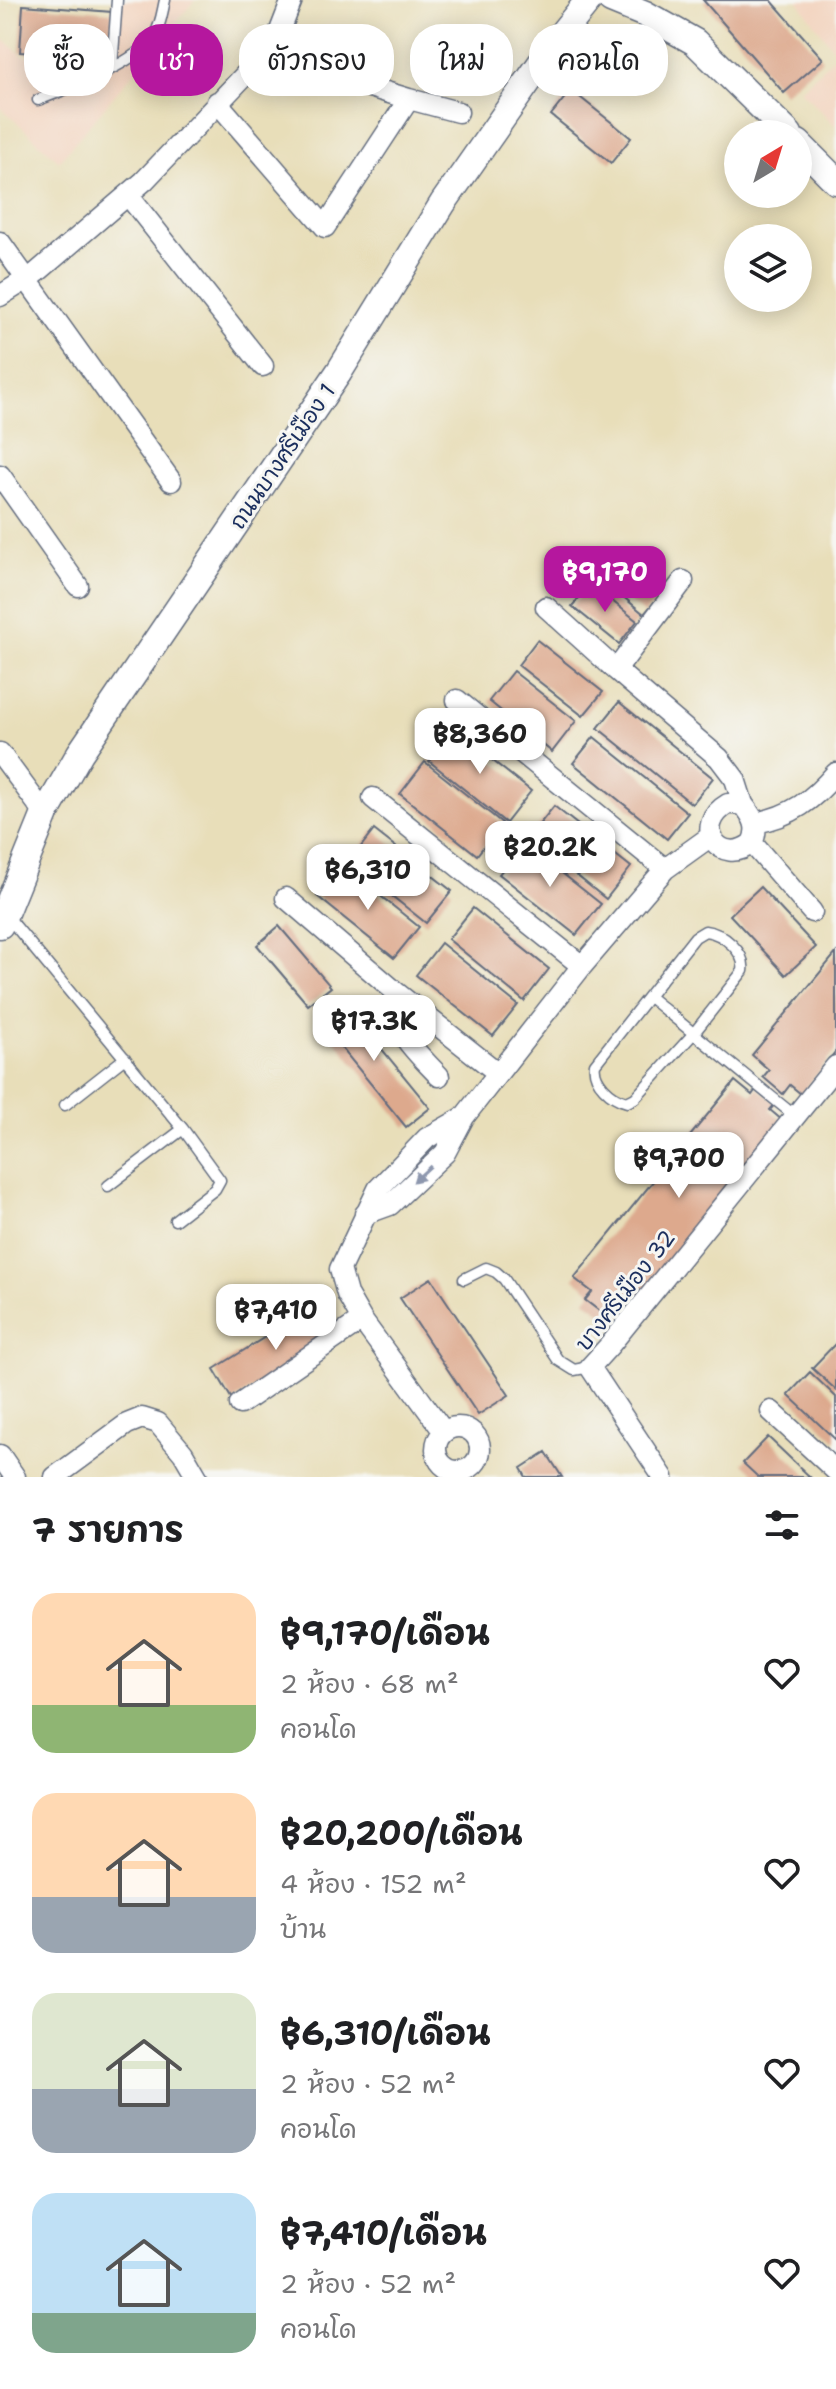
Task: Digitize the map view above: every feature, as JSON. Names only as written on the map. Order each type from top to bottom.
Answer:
[{"type":"street","points":[[283,24],[292,0]]},
{"type":"street","name":"ถนนบางศรีเมือง 1","points":[[2,919],[45,814],[80,753],[339,372],[443,203],[560,36],[589,0]]},
{"type":"street","points":[[611,0],[636,9],[695,42],[775,120]]},
{"type":"street","points":[[0,296],[26,279],[144,181],[239,80]]},
{"type":"street","points":[[394,94],[458,112]]},
{"type":"street","points":[[217,102],[325,227],[409,99]]},
{"type":"street","points":[[812,157],[836,181]]},
{"type":"street","points":[[128,195],[263,366]]},
{"type":"street","points":[[0,242],[171,481]]},
{"type":"street","points":[[0,475],[78,586]]},
{"type":"street","points":[[616,670],[683,581]]},
{"type":"street","points":[[546,607],[719,758],[735,779],[743,804],[754,817],[754,833],[812,912]]},
{"type":"street","points":[[457,700],[665,869]]},
{"type":"street","points":[[0,753],[45,814]]},
{"type":"street","points":[[743,804],[728,804],[719,809],[709,826],[716,844],[732,852],[739,851],[754,833],[817,795],[836,773]]},
{"type":"street","points":[[373,798],[582,966]]},
{"type":"street","points":[[444,1432],[362,1320],[347,1294],[340,1269],[384,1181],[427,1138],[464,1117],[582,966],[665,869],[711,836]]},
{"type":"street","points":[[286,898],[397,993],[498,1073]]},
{"type":"street","points":[[397,993],[395,1021],[401,1033],[439,1076]]},
{"type":"street","name":"บางศรีเมือง 32","points":[[663,1477],[590,1367],[836,1066]]},
{"type":"street","points":[[240,1404],[362,1320]]},
{"type":"street","points":[[771,1411],[836,1471]]},
{"type":"street","points":[[61,1475],[127,1424],[142,1418],[158,1423],[183,1453],[197,1477]]},
{"type":"street","points":[[453,1428],[471,1432],[477,1440],[479,1449],[467,1472],[447,1469],[437,1457],[438,1439],[453,1428]]},
{"type":"street","points":[[0,1455],[15,1477]]},
{"type":"lane","points":[[114,41],[117,0]]},
{"type":"lane","points":[[114,67],[145,47],[160,23],[165,0]]},
{"type":"lane","points":[[38,100],[48,96]]},
{"type":"lane","points":[[2,919],[125,1058],[220,1180],[215,1189],[175,1220]]},
{"type":"lane","points":[[705,931],[716,933],[745,962],[743,971],[694,1033],[635,1098],[627,1102],[618,1100],[593,1074],[595,1064],[695,937],[705,931]]},
{"type":"lane","points":[[649,997],[795,1116]]},
{"type":"lane","points":[[65,1105],[125,1058]]},
{"type":"lane","points":[[108,1186],[183,1129]]},
{"type":"lane","points":[[464,1279],[486,1268],[496,1272],[504,1279],[558,1360],[574,1370],[590,1367]]},
{"type":"shaded area","points":[[112,0],[195,0],[175,24],[130,24],[130,77],[114,96],[114,24],[111,24]]},
{"type":"shaded area","points":[[797,0],[836,0],[836,52]]},
{"type":"shaded area","points":[[5,40],[23,56],[24,96],[114,96],[59,161],[0,107],[0,46]]},
{"type":"shaded area","points":[[836,55],[836,126],[800,90]]},
{"type":"building","points":[[703,0],[771,0],[823,59],[784,93]]},
{"type":"building","points":[[23,5],[112,12],[111,24],[24,24],[24,52],[20,52]]},
{"type":"building","points":[[566,96],[578,96],[631,138],[611,163],[551,115]]},
{"type":"building","points":[[616,552],[664,591],[644,614],[597,575]]},
{"type":"building","points":[[591,584],[637,621],[619,644],[572,606]]},
{"type":"building","points":[[537,640],[603,692],[583,716],[518,665]]},
{"type":"building","points":[[513,671],[576,721],[552,752],[489,701]]},
{"type":"building","points":[[619,702],[713,778],[692,804],[598,728]]},
{"type":"building","points":[[454,730],[531,791],[506,823],[429,761]]},
{"type":"building","points":[[594,737],[688,813],[667,839],[573,763]]},
{"type":"building","points":[[425,762],[502,823],[477,855],[400,794]]},
{"type":"building","points":[[554,806],[631,867],[606,899],[529,837]]},
{"type":"building","points":[[374,830],[452,891],[426,923],[349,862]]},
{"type":"building","points":[[524,843],[601,904],[576,935],[499,874]]},
{"type":"building","points":[[342,865],[419,927],[394,958],[317,896]]},
{"type":"building","points":[[760,887],[816,947],[786,975],[730,915]]},
{"type":"building","points":[[473,908],[549,969],[524,1001],[448,939]]},
{"type":"building","points":[[279,926],[331,987],[308,1005],[257,945]]},
{"type":"building","points":[[441,943],[518,1005],[493,1036],[416,975]]},
{"type":"building","points":[[836,953],[836,1051],[801,1094],[790,1085],[783,1094],[763,1077],[769,1070],[752,1055]]},
{"type":"building","points":[[341,999],[430,1108],[406,1127],[317,1018]]},
{"type":"building","points":[[735,1081],[752,1095],[757,1088],[776,1103],[770,1110],[783,1121],[624,1316],[613,1307],[606,1316],[585,1300],[592,1292],[574,1278]]},
{"type":"building","points":[[431,1278],[509,1395],[478,1415],[400,1298]]},
{"type":"building","points":[[318,1304],[338,1336],[233,1401],[214,1369]]},
{"type":"building","points":[[836,1343],[836,1390],[812,1368]]},
{"type":"building","points":[[810,1372],[836,1397],[836,1440],[788,1395]]},
{"type":"building","points":[[768,1437],[810,1477],[758,1477],[743,1463]]},
{"type":"building","points":[[546,1452],[562,1477],[526,1477],[521,1468]]}]
